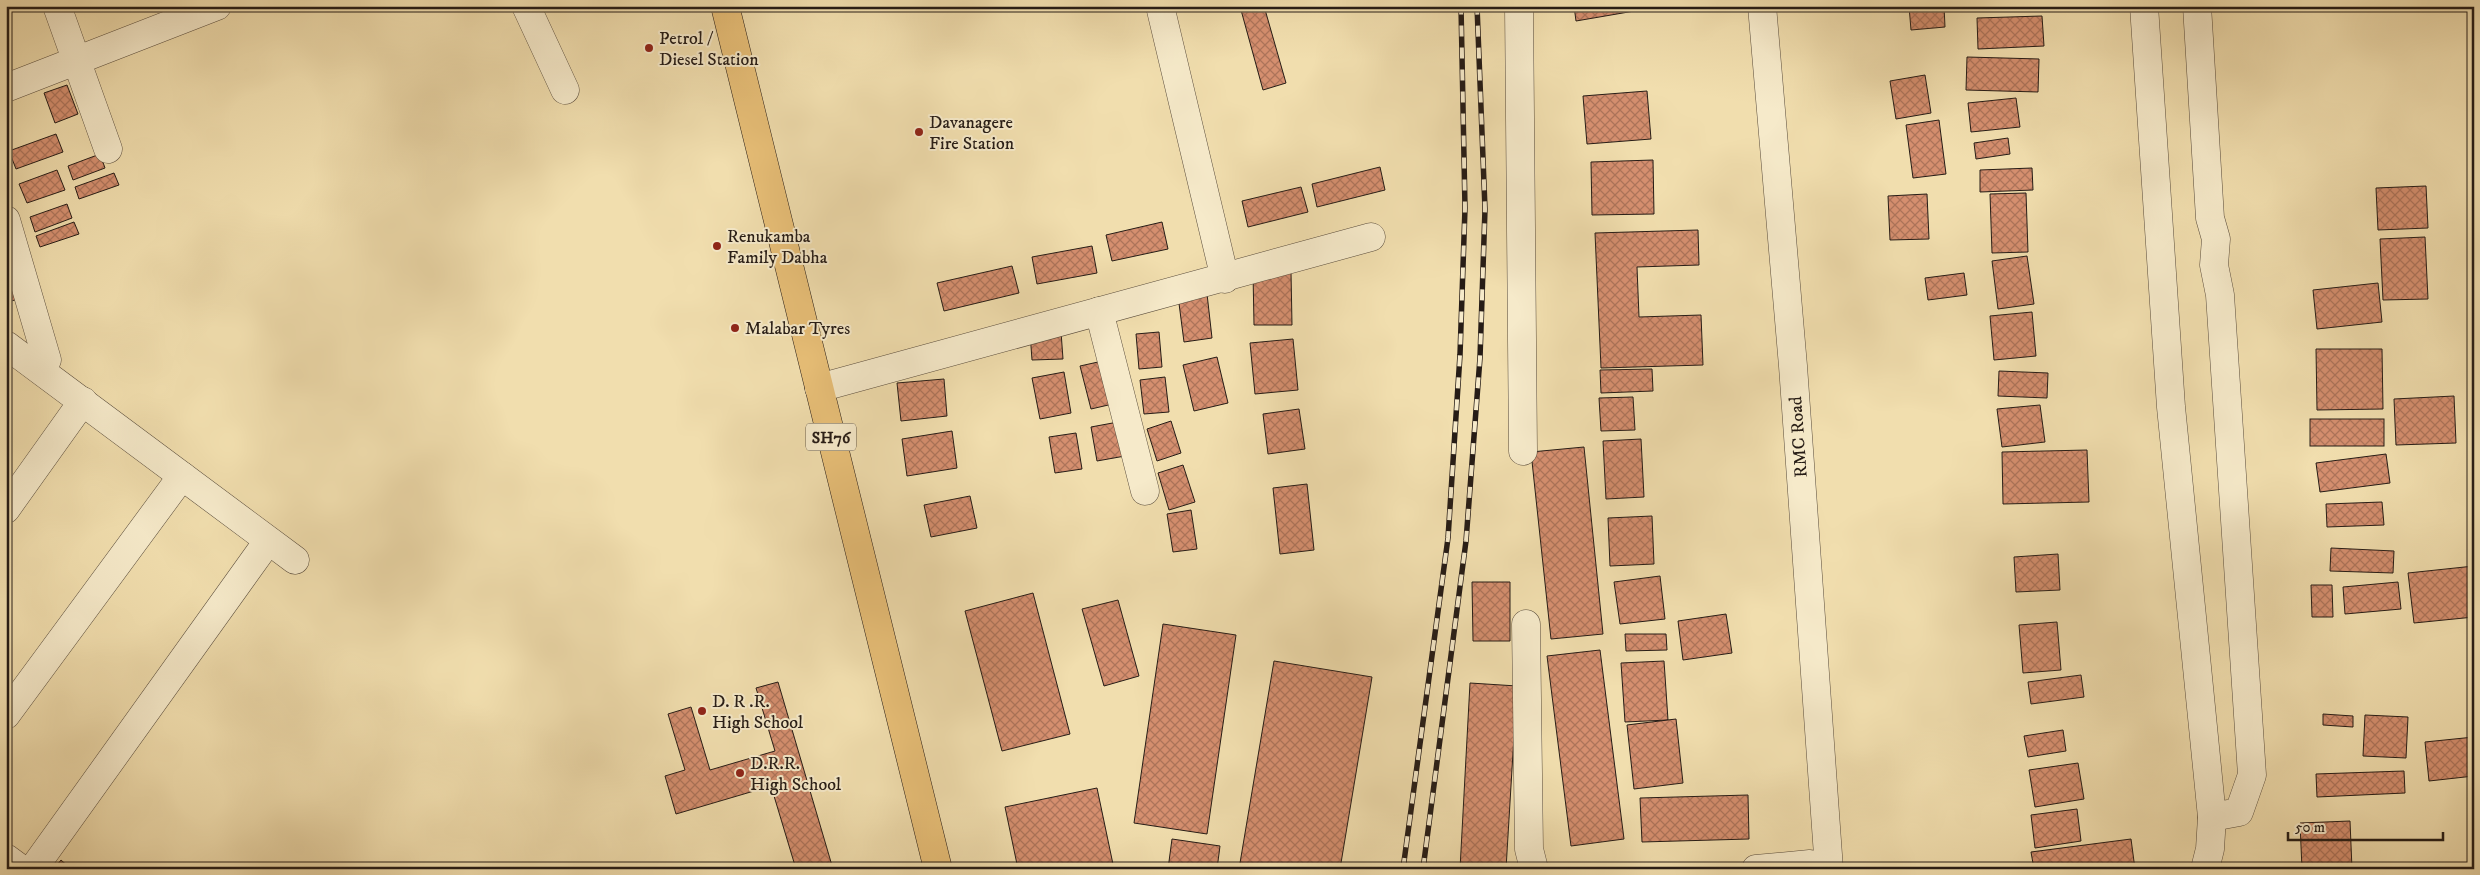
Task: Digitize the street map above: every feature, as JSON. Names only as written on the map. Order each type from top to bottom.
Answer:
[{"type":"main road","name":"SH76","points":[[725,6],[938,869]]},
{"type":"street","points":[[56,6],[77,59],[108,149]]},
{"type":"street","points":[[526,6],[565,90]]},
{"type":"street","points":[[1160,6],[1225,279]]},
{"type":"street","points":[[1519,6],[1523,451]]},
{"type":"street","name":"RMC Road","points":[[1746,6],[1817,867]]},
{"type":"street","name":"RMC Road","points":[[1762,6],[1793,366],[1817,867]]},
{"type":"street","points":[[2144,6],[2171,407],[2212,817],[2209,862]]},
{"type":"street","points":[[2198,6],[2210,218],[2216,239],[2214,265],[2221,304],[2252,775],[2239,812],[2212,817]]},
{"type":"street","points":[[6,88],[214,7]]},
{"type":"street","points":[[6,220],[47,360]]},
{"type":"street","points":[[819,388],[1225,279],[1371,237]]},
{"type":"street","points":[[1099,312],[1145,491]]},
{"type":"street","points":[[6,344],[295,560]]},
{"type":"street","points":[[6,508],[82,402]]},
{"type":"street","points":[[6,715],[182,476]]},
{"type":"street","points":[[33,869],[268,540]]},
{"type":"street","points":[[1526,624],[1529,849],[1534,869]]},
{"type":"street","points":[[6,858],[21,869]]},
{"type":"street","points":[[1756,869],[1817,867]]},
{"type":"building","points":[[1264,6],[1286,83],[1263,90],[1241,10]]},
{"type":"building","points":[[1574,6],[1646,6],[1646,9],[1576,21]]},
{"type":"building","points":[[1909,6],[1944,6],[1945,27],[1911,30]]},
{"type":"building","points":[[1961,6],[2024,6],[2024,7],[1961,11]]},
{"type":"building","points":[[2042,16],[2044,46],[1978,49],[1977,18]]},
{"type":"building","points":[[1967,57],[2039,59],[2038,92],[1966,90]]},
{"type":"building","points":[[1925,75],[1931,113],[1896,119],[1890,81]]},
{"type":"building","points":[[67,85],[78,114],[55,123],[44,93]]},
{"type":"building","points":[[1647,91],[1651,139],[1587,144],[1583,96]]},
{"type":"building","points":[[2016,98],[2020,127],[1971,132],[1968,103]]},
{"type":"building","points":[[1939,120],[1946,174],[1913,178],[1906,125]]},
{"type":"building","points":[[56,134],[63,152],[16,169],[9,151]]},
{"type":"building","points":[[2008,138],[2010,154],[1976,159],[1974,143]]},
{"type":"building","points":[[100,154],[105,168],[73,180],[68,166]]},
{"type":"building","points":[[1653,160],[1654,214],[1592,215],[1591,162]]},
{"type":"building","points":[[1380,167],[1385,190],[1317,207],[1312,184]]},
{"type":"building","points":[[2032,168],[2033,190],[1980,192],[1980,170]]},
{"type":"building","points":[[57,170],[65,190],[27,203],[19,184]]},
{"type":"building","points":[[114,173],[119,185],[79,199],[75,187]]},
{"type":"building","points":[[2426,186],[2428,228],[2378,230],[2376,188]]},
{"type":"building","points":[[1301,187],[1308,212],[1248,227],[1242,201]]},
{"type":"building","points":[[2026,193],[2028,252],[1992,253],[1990,194]]},
{"type":"building","points":[[1927,194],[1929,239],[1890,240],[1888,196]]},
{"type":"building","points":[[67,204],[72,218],[35,232],[30,217]]},
{"type":"building","points":[[74,222],[79,234],[40,247],[36,236]]},
{"type":"building","points":[[1162,222],[1168,249],[1112,261],[1106,235]]},
{"type":"building","points":[[1698,230],[1699,265],[1637,267],[1639,317],[1701,315],[1703,365],[1601,368],[1595,233]]},
{"type":"building","points":[[2425,237],[2428,299],[2383,300],[2380,239]]},
{"type":"building","points":[[1092,246],[1097,273],[1037,284],[1032,257]]},
{"type":"building","points":[[2027,256],[2034,304],[1998,309],[1992,261]]},
{"type":"building","points":[[1012,266],[1019,293],[944,311],[937,283]]},
{"type":"building","points":[[12,268],[23,297],[6,303],[6,270]]},
{"type":"building","points":[[1253,272],[1291,272],[1292,325],[1254,325]]},
{"type":"building","points":[[1964,273],[1967,295],[1928,300],[1925,278]]},
{"type":"building","points":[[2378,283],[2382,322],[2317,329],[2313,290]]},
{"type":"building","points":[[1206,285],[1212,338],[1184,342],[1177,288]]},
{"type":"building","points":[[2032,312],[2036,356],[1994,360],[1990,316]]},
{"type":"building","points":[[1060,318],[1063,359],[1032,360],[1029,319]]},
{"type":"building","points":[[1159,332],[1162,367],[1139,369],[1136,334]]},
{"type":"building","points":[[1293,339],[1298,390],[1255,394],[1250,343]]},
{"type":"building","points":[[2316,349],[2382,349],[2383,409],[2317,410]]},
{"type":"building","points":[[1217,357],[1228,403],[1194,411],[1183,365]]},
{"type":"building","points":[[1107,360],[1117,403],[1091,409],[1080,366]]},
{"type":"building","points":[[1652,369],[1653,391],[1601,393],[1600,370]]},
{"type":"building","points":[[1999,371],[2048,373],[2047,398],[1998,396]]},
{"type":"building","points":[[1064,372],[1071,413],[1040,419],[1032,378]]},
{"type":"building","points":[[1165,377],[1169,412],[1144,414],[1140,380]]},
{"type":"building","points":[[944,379],[947,416],[901,421],[897,383]]},
{"type":"building","points":[[2454,396],[2456,443],[2396,445],[2394,399]]},
{"type":"building","points":[[1633,397],[1635,430],[1601,431],[1599,398]]},
{"type":"building","points":[[2040,405],[2045,442],[2002,447],[1997,409]]},
{"type":"building","points":[[1299,409],[1305,449],[1268,454],[1263,414]]},
{"type":"building","points":[[2310,419],[2384,419],[2384,446],[2310,446]]},
{"type":"building","points":[[1171,421],[1181,453],[1157,461],[1147,429]]},
{"type":"building","points":[[1118,422],[1125,456],[1097,461],[1091,427]]},
{"type":"building","points":[[952,431],[957,468],[907,476],[902,439]]},
{"type":"building","points":[[1076,433],[1082,469],[1055,473],[1049,437]]},
{"type":"building","points":[[1641,439],[1644,497],[1606,499],[1603,441]]},
{"type":"building","points":[[1584,447],[1603,634],[1551,639],[1531,452]]},
{"type":"building","points":[[2087,450],[2089,502],[2003,504],[2002,452]]},
{"type":"building","points":[[2386,454],[2390,483],[2320,492],[2316,463]]},
{"type":"building","points":[[1183,465],[1195,502],[1169,510],[1158,473]]},
{"type":"building","points":[[1307,484],[1314,550],[1280,554],[1273,488]]},
{"type":"building","points":[[970,496],[977,528],[931,537],[924,505]]},
{"type":"building","points":[[2382,502],[2384,525],[2327,527],[2326,504]]},
{"type":"building","points":[[1191,510],[1197,549],[1173,552],[1167,514]]},
{"type":"building","points":[[1652,516],[1654,564],[1610,566],[1608,518]]},
{"type":"building","points":[[2331,548],[2394,551],[2393,573],[2330,571]]},
{"type":"building","points":[[2058,554],[2060,590],[2016,592],[2014,557]]},
{"type":"building","points":[[2474,566],[2474,617],[2414,623],[2408,573]]},
{"type":"building","points":[[1660,576],[1665,619],[1620,624],[1614,582]]},
{"type":"building","points":[[1472,582],[1510,582],[1510,641],[1473,641]]},
{"type":"building","points":[[2398,582],[2401,609],[2345,614],[2343,587]]},
{"type":"building","points":[[2311,585],[2332,585],[2333,617],[2312,617]]},
{"type":"building","points":[[1033,593],[1070,734],[1002,751],[965,611]]},
{"type":"building","points":[[1118,600],[1139,676],[1104,686],[1082,609]]},
{"type":"building","points":[[1726,614],[1732,653],[1683,660],[1678,621]]},
{"type":"building","points":[[2057,622],[2061,670],[2023,673],[2019,625]]},
{"type":"building","points":[[1163,624],[1236,635],[1207,834],[1134,823]]},
{"type":"building","points":[[1625,634],[1666,634],[1667,650],[1626,651]]},
{"type":"building","points":[[1600,650],[1624,839],[1571,846],[1547,656]]},
{"type":"building","points":[[1274,661],[1372,677],[1340,869],[1239,869]]},
{"type":"building","points":[[1664,661],[1668,720],[1625,722],[1621,663]]},
{"type":"building","points":[[2081,675],[2084,697],[2031,704],[2028,682]]},
{"type":"building","name":"D.R.R. High School","points":[[778,682],[833,869],[796,869],[771,786],[676,814],[665,776],[685,770],[668,714],[691,707],[710,770],[775,751],[756,688]]},
{"type":"building","points":[[1470,683],[1517,686],[1506,869],[1460,869]]},
{"type":"building","points":[[2323,714],[2353,716],[2353,727],[2323,725]]},
{"type":"building","points":[[2365,715],[2408,717],[2406,758],[2363,756]]},
{"type":"building","points":[[1676,719],[1683,783],[1634,789],[1627,725]]},
{"type":"building","points":[[2063,730],[2066,751],[2028,757],[2024,736]]},
{"type":"building","points":[[2474,737],[2474,776],[2429,781],[2425,742]]},
{"type":"building","points":[[2078,763],[2084,799],[2035,807],[2029,770]]},
{"type":"building","points":[[2404,771],[2405,793],[2317,797],[2316,774]]},
{"type":"building","points":[[1097,788],[1114,869],[1018,869],[1005,807]]},
{"type":"building","points":[[1748,795],[1749,839],[1642,842],[1640,798]]},
{"type":"building","points":[[2077,809],[2081,841],[2035,848],[2031,815]]},
{"type":"building","points":[[2350,821],[2352,869],[2302,869],[2300,823]]},
{"type":"building","points":[[1172,839],[1220,846],[1217,869],[1168,869]]},
{"type":"building","points":[[2131,839],[2135,869],[2034,869],[2031,852]]},
{"type":"building","points":[[61,860],[71,869],[54,869]]},
{"type":"railway","points":[[1403,869],[1448,538],[1460,355],[1465,208],[1461,6]]},
{"type":"railway","points":[[1423,869],[1466,541],[1480,358],[1485,209],[1477,6]]},
{"type":"place","name":"Petrol / Diesel Station","points":[[649,48]]},
{"type":"place","name":"Davanagere Fire Station","points":[[919,132]]},
{"type":"place","name":"Renukamba Family Dabha","points":[[717,246]]},
{"type":"place","name":"Malabar Tyres","points":[[735,328]]},
{"type":"place","name":"D. R .R. High School","points":[[702,711]]},
{"type":"place","name":"D.R.R. High School","points":[[740,773]]}]
